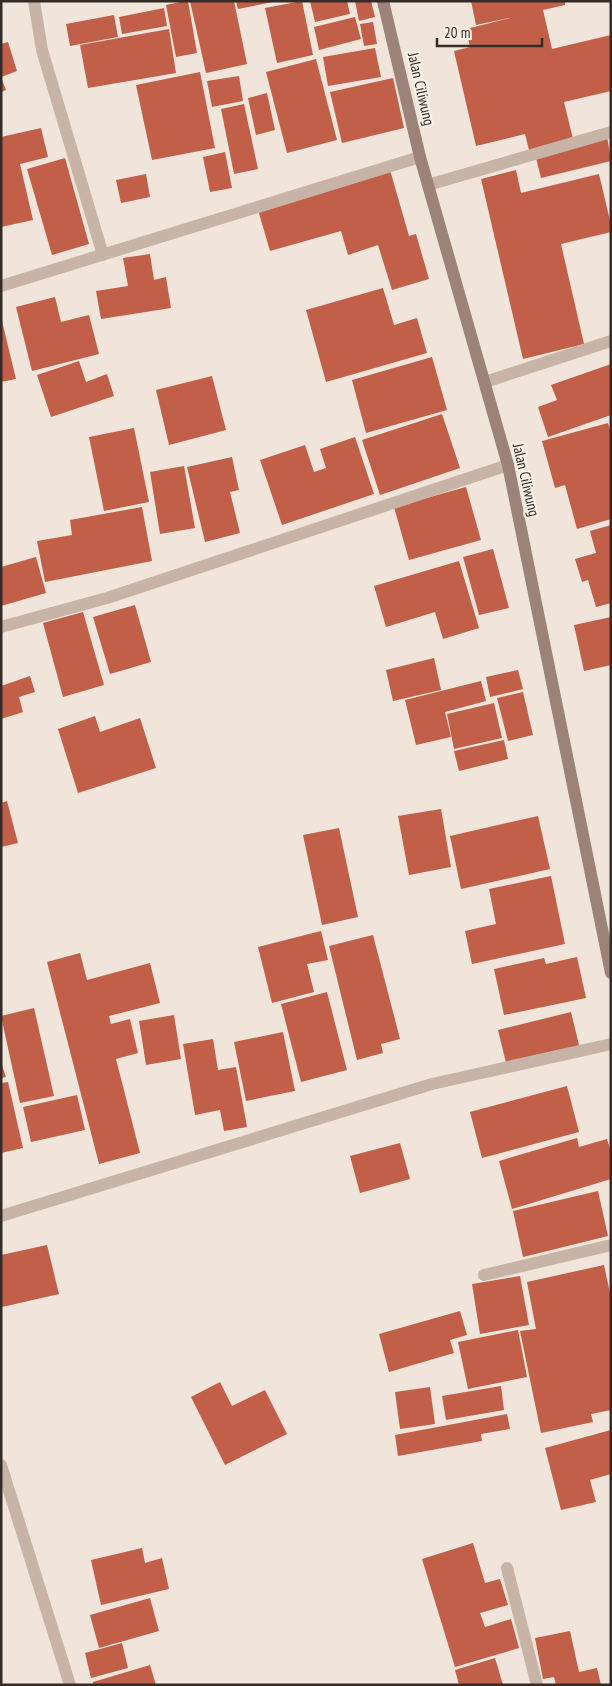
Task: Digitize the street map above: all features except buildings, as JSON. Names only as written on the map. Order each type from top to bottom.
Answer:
[{"type":"main road","name":"Jalan Ciliwung","points":[[383,1],[420,157],[508,465],[611,973]]},
{"type":"street","points":[[34,1],[42,50],[103,255]]},
{"type":"street","points":[[428,185],[611,132]]},
{"type":"street","points":[[1,286],[420,157]]},
{"type":"street","points":[[484,382],[611,341]]},
{"type":"street","points":[[1,627],[107,598],[508,465]]},
{"type":"street","points":[[1,1216],[432,1084],[611,1044]]},
{"type":"street","points":[[484,1275],[611,1245]]},
{"type":"street","points":[[1,1465],[70,1685]]},
{"type":"street","points":[[507,1568],[537,1685]]}]
